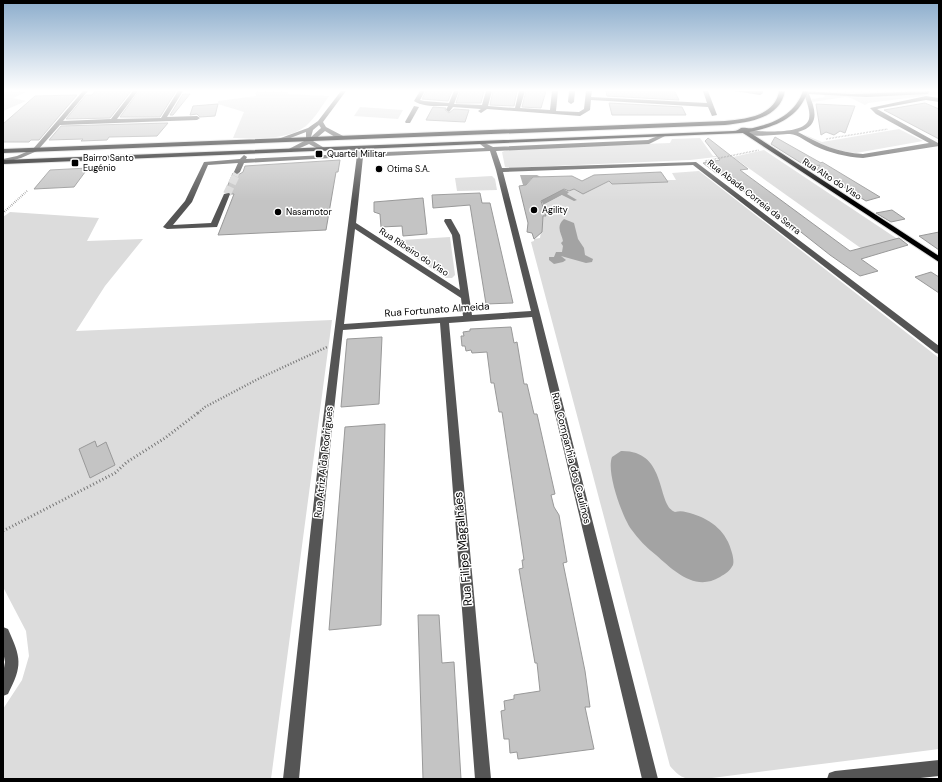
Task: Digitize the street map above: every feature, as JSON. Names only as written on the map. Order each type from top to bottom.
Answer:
[{"type":"main road","points":[[3,151],[622,127]]},
{"type":"main road","points":[[741,127],[744,132]]},
{"type":"main road","points":[[3,161],[49,161],[324,150],[353,153],[483,144],[744,132],[761,127]]},
{"type":"main road","name":"Rua Alto do Viso","points":[[744,132],[939,260]]},
{"type":"main road","points":[[157,156],[182,144],[189,146],[193,150],[194,155]]},
{"type":"street","points":[[3,161],[19,157],[35,150],[55,127]]},
{"type":"street","points":[[744,132],[793,132],[805,127]]},
{"type":"street","points":[[906,127],[937,145]]},
{"type":"street","points":[[289,151],[321,133],[324,128],[343,138]]},
{"type":"street","points":[[310,129],[308,136],[312,144],[324,150]]},
{"type":"street","points":[[280,140],[310,129]]},
{"type":"street","points":[[793,132],[821,148],[839,154],[852,156],[863,156],[937,145]]},
{"type":"street","points":[[227,194],[214,225],[167,227],[188,202],[206,162],[242,161],[353,153],[649,142],[662,136]]},
{"type":"street","points":[[531,142],[543,147]]},
{"type":"street","points":[[483,144],[492,149]]},
{"type":"street","name":"Rua Companhia dos Caulinos","points":[[492,149],[536,314],[650,779]]},
{"type":"street","points":[[35,150],[34,154],[49,161]]},
{"type":"street","points":[[237,172],[248,153]]},
{"type":"street","name":"Rua Atriz Alda Rodrigues","points":[[291,779],[337,343],[352,224],[353,153]]},
{"type":"street","name":"Rua Abade Correia da Serra","points":[[498,170],[694,163],[939,351]]},
{"type":"street","name":"Rua Ribeiro do Viso","points":[[448,221],[456,235],[468,318]]},
{"type":"street","name":"Rua Ribeiro do Viso","points":[[352,224],[465,297]]},
{"type":"street","name":"Rua Fortunato Almeida","points":[[339,327],[536,314]]},
{"type":"street","name":"Rua Filipe Magalhães","points":[[444,319],[483,779]]},
{"type":"street","points":[[3,634],[13,657],[14,664],[3,689]]},
{"type":"street","points":[[835,779],[879,777],[939,768]]},
{"type":"path","points":[[823,139],[894,127]]},
{"type":"path","points":[[694,163],[769,148]]},
{"type":"path","points":[[3,213],[27,191]]},
{"type":"path","points":[[3,531],[114,473],[127,462],[165,438],[205,407],[317,350],[337,343]]},
{"type":"shaded area","points":[[237,127],[304,127],[290,134],[271,138],[233,138]]},
{"type":"shaded area","points":[[899,129],[923,141],[856,153],[828,147],[803,134],[822,142]]},
{"type":"shaded area","points":[[700,138],[713,156],[718,156],[690,160],[508,168],[505,167],[502,152],[507,150],[535,148],[670,143],[672,139]]},
{"type":"shaded area","points":[[764,150],[899,240],[862,249],[733,157]]},
{"type":"shaded area","points":[[699,171],[939,358],[939,749],[704,779],[685,778],[678,774],[670,766],[531,242],[534,241],[534,239],[540,238],[543,218],[539,217],[546,216],[543,205],[574,189],[583,194],[607,182],[612,184],[668,182],[667,180],[676,180],[672,173]]},
{"type":"shaded area","points":[[520,175],[537,175],[569,192],[567,194],[577,200],[574,201],[562,195],[543,205],[541,199],[557,192],[531,179],[526,185],[523,185]]},
{"type":"shaded area","points":[[492,176],[495,179],[497,190],[457,191],[455,178]]},
{"type":"shaded area","points":[[10,212],[99,218],[87,241],[143,239],[105,286],[76,331],[332,320],[271,779],[3,779],[3,709],[22,680],[29,656],[26,631],[3,587],[3,217]]},
{"type":"shaded area","points":[[564,219],[574,223],[578,239],[584,248],[585,255],[593,259],[592,262],[586,263],[561,256],[566,260],[554,264],[549,260],[549,257],[554,257],[556,252],[562,252],[563,246],[561,243],[563,241],[559,228]]},
{"type":"shaded area","points":[[450,237],[455,275],[452,278],[446,278],[402,249],[402,240]]},
{"type":"shaded area","points":[[621,451],[636,453],[647,459],[654,468],[669,507],[675,512],[680,511],[691,513],[712,523],[718,528],[730,546],[732,553],[733,565],[727,572],[711,581],[702,582],[685,578],[670,567],[640,540],[627,523],[619,504],[613,483],[611,473],[612,457]]},
{"type":"building","points":[[3,127],[50,127],[39,140],[31,140],[29,142],[3,142]]},
{"type":"building","points":[[60,127],[164,127],[157,136],[109,137],[107,140],[81,141],[83,139],[49,140]]},
{"type":"building","points":[[820,127],[847,127],[845,133],[840,131],[834,135],[826,132],[821,135]]},
{"type":"building","points":[[917,127],[939,127],[939,139]]},
{"type":"building","points":[[775,137],[821,163],[822,162],[880,197],[866,201],[817,170],[820,165],[809,168],[771,144]]},
{"type":"building","points":[[708,138],[748,169],[740,170],[850,251],[899,238],[908,245],[861,259],[878,271],[860,276],[792,225],[703,163],[720,160],[705,141]]},
{"type":"building","name":"Nasamotor","points":[[340,160],[338,172],[336,172],[326,230],[218,235],[234,194],[225,192],[233,173],[238,175],[243,172],[245,166]]},
{"type":"building","points":[[88,168],[74,187],[34,189],[50,170]]},
{"type":"building","points":[[661,172],[668,182],[612,184],[609,181],[583,194],[574,189],[569,191],[564,189],[541,201],[546,216],[543,216],[542,232],[534,239],[532,233],[527,232],[528,223],[519,186],[526,185],[533,177],[572,176],[582,181],[594,175]]},
{"type":"building","points":[[480,193],[482,203],[490,203],[513,303],[486,304],[470,205],[433,208],[432,195]]},
{"type":"building","points":[[423,198],[427,234],[403,236],[402,226],[381,227],[380,214],[374,212],[374,202]]},
{"type":"building","points":[[892,210],[905,219],[891,222],[876,213]]},
{"type":"building","points":[[939,232],[939,250],[919,236]]},
{"type":"building","points":[[931,272],[939,277],[939,293],[915,277]]},
{"type":"building","points":[[511,327],[514,343],[517,342],[524,384],[527,384],[534,414],[537,414],[555,494],[551,495],[554,507],[559,515],[567,562],[563,563],[585,671],[590,707],[585,707],[594,749],[518,759],[517,752],[510,753],[509,739],[504,739],[501,711],[505,710],[504,701],[514,699],[514,695],[540,691],[537,663],[535,663],[519,569],[523,568],[522,560],[524,560],[502,412],[499,412],[494,383],[491,383],[487,352],[472,353],[471,350],[466,351],[465,346],[462,346],[461,336],[464,336],[463,332],[470,331],[470,329]]},
{"type":"building","points":[[382,337],[379,404],[341,407],[347,339]]},
{"type":"building","points":[[385,424],[381,625],[329,630],[345,427]]},
{"type":"building","points":[[95,441],[97,447],[106,442],[115,465],[90,478],[79,449]]},
{"type":"building","points":[[418,615],[439,615],[442,663],[454,662],[461,779],[423,779]]},
{"type":"tunnel","points":[[235,176],[237,172]]},
{"type":"tunnel","points":[[227,194],[236,175]]},
{"type":"place","name":"Quartel Militar","points":[[319,154]]},
{"type":"place","name":"Bairro Santo Eugénio","points":[[75,163]]},
{"type":"place","name":"Otima S.A.","points":[[379,169]]},
{"type":"place","name":"Agility","points":[[534,210]]},
{"type":"place","name":"Nasamotor","points":[[278,212]]}]
